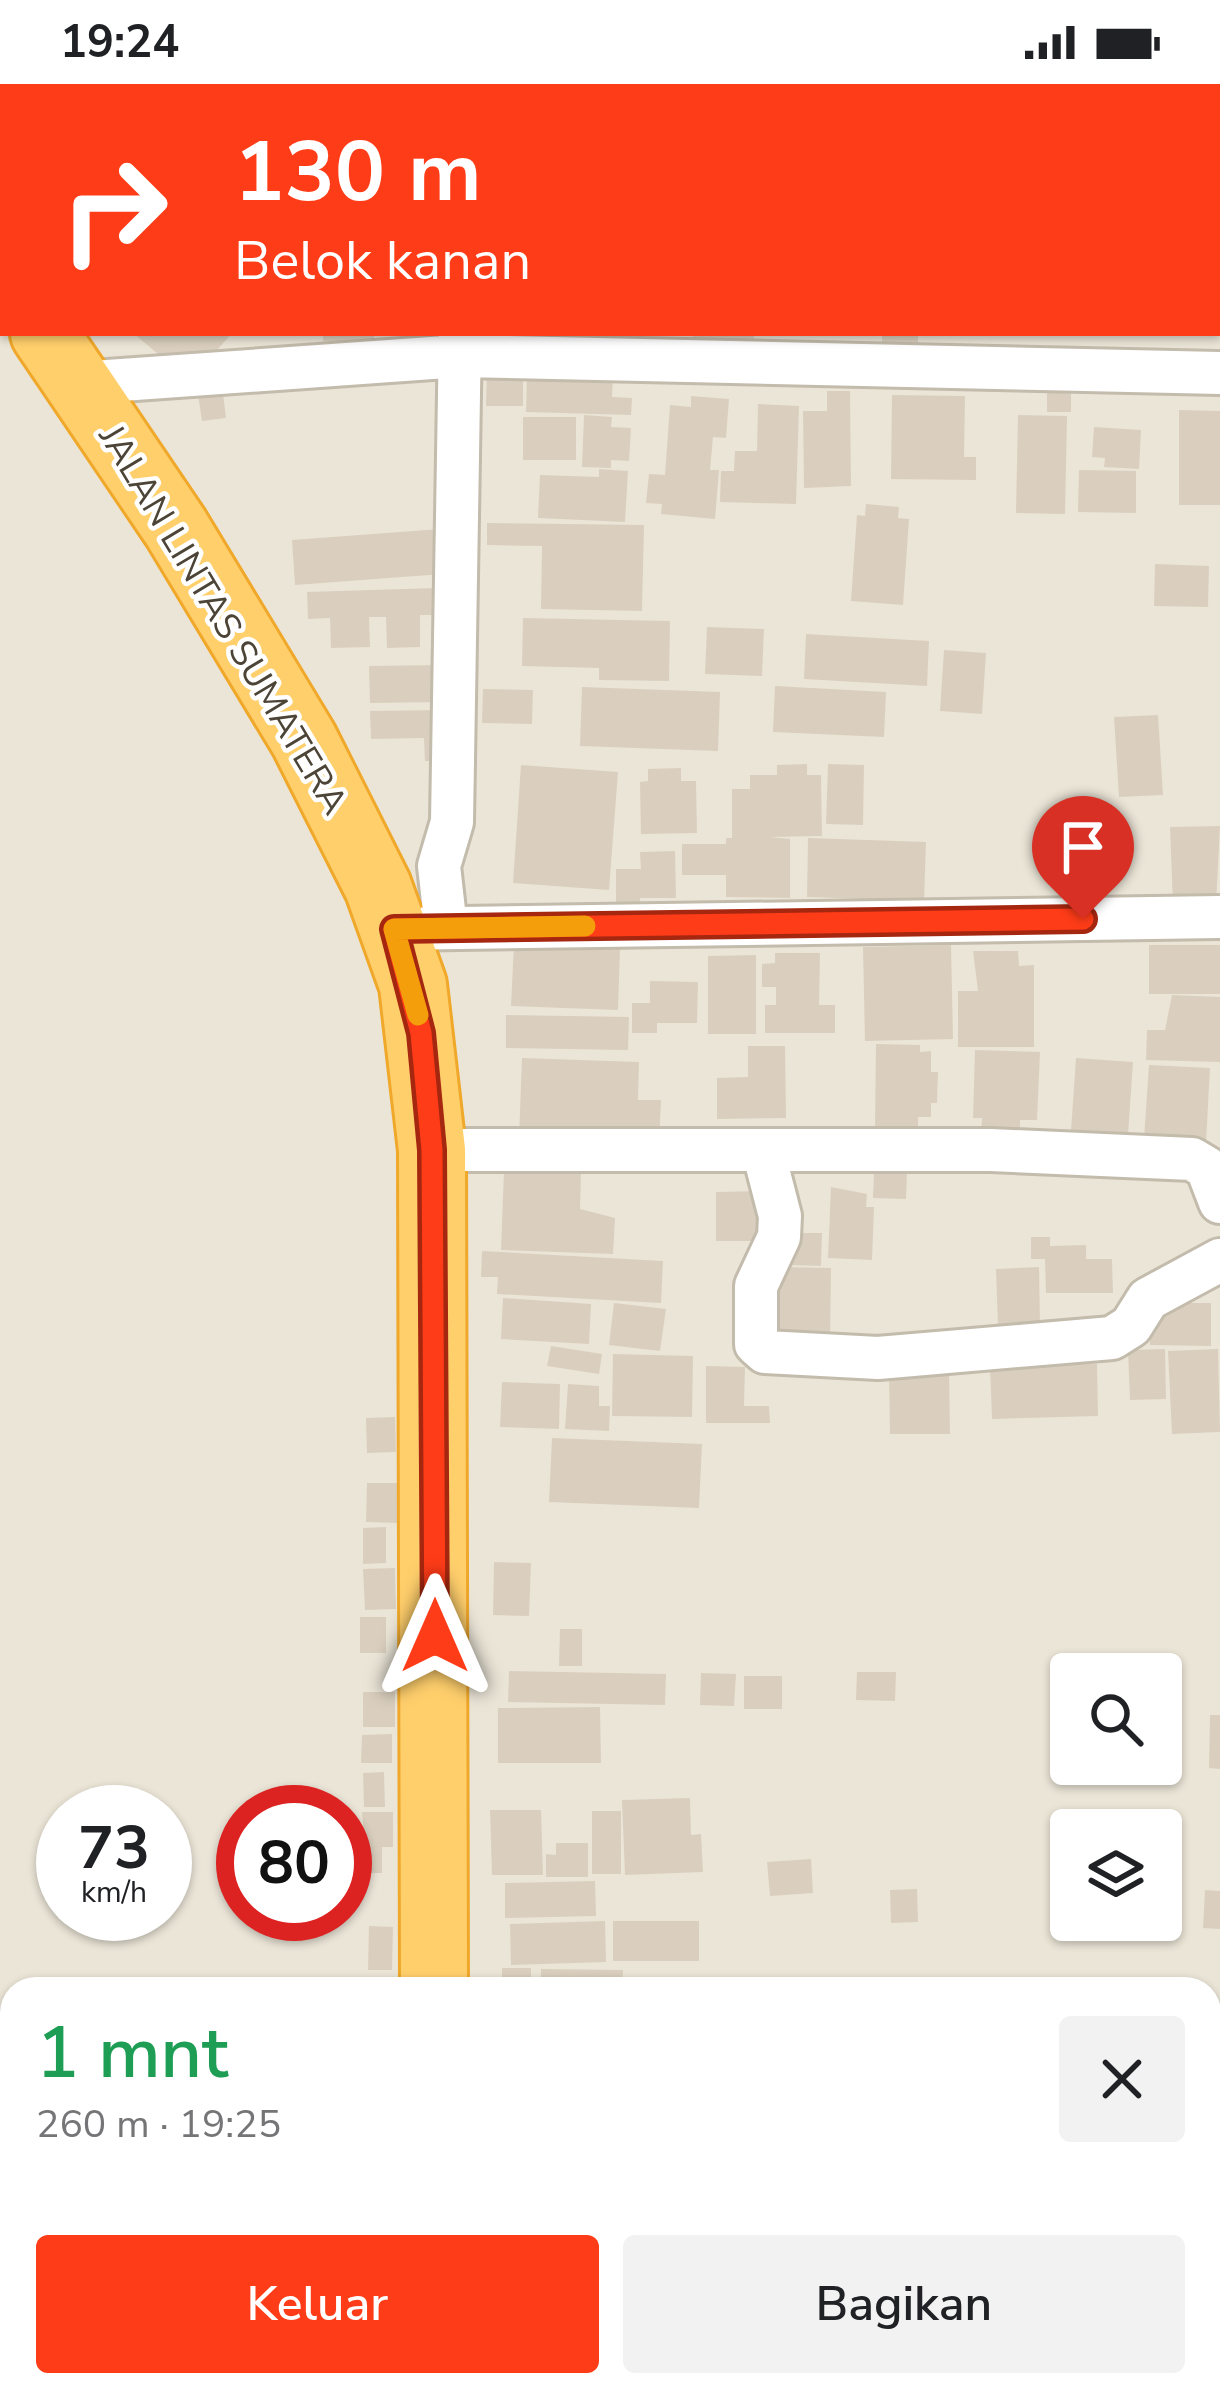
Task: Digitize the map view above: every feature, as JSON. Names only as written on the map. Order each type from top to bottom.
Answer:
[{"type":"highway","name":"JALAN LINTAS SUMATERA","points":[[62,358],[176,528],[420,929],[421,1033],[432,1150],[434,1977]]},
{"type":"street","points":[[460,344],[452,822],[420,929],[1220,916]]},
{"type":"street","points":[[62,358],[460,344],[1220,373]]},
{"type":"street","points":[[432,1150],[764,1154],[991,1150],[1192,1159],[1207,1168],[1220,1202]]},
{"type":"street","points":[[764,1154],[780,1216],[779,1237],[756,1286],[754,1304],[756,1344],[766,1352],[878,1358],[1112,1338],[1130,1326],[1148,1299],[1220,1260]]},
{"type":"shaded area","points":[[0,336],[1220,336],[1220,1977],[0,1977]]},
{"type":"building","points":[[137,336],[229,336],[197,373],[170,364]]},
{"type":"building","points":[[323,336],[374,336],[374,341],[323,341]]},
{"type":"building","points":[[693,336],[754,336],[754,342],[693,342]]},
{"type":"building","points":[[882,336],[918,336],[918,344],[882,344]]},
{"type":"building","points":[[487,363],[523,375],[523,406],[486,406]]},
{"type":"building","points":[[527,374],[613,377],[612,397],[632,398],[631,415],[526,412]]},
{"type":"building","points":[[222,385],[226,418],[202,421],[197,388]]},
{"type":"building","points":[[1047,386],[1071,386],[1071,412],[1047,412]]},
{"type":"building","points":[[827,391],[850,391],[851,486],[804,488],[803,411],[827,411]]},
{"type":"building","points":[[892,395],[965,396],[964,457],[976,457],[976,480],[891,479]]},
{"type":"building","points":[[691,396],[729,399],[726,438],[713,437],[710,470],[719,470],[715,519],[661,514],[662,504],[646,503],[649,474],[665,475],[670,405],[691,407]]},
{"type":"building","points":[[758,404],[799,406],[796,504],[720,502],[721,471],[734,471],[735,451],[757,451]]},
{"type":"building","points":[[1179,410],[1220,411],[1220,505],[1179,505]]},
{"type":"building","points":[[584,415],[612,417],[611,427],[631,428],[629,461],[611,460],[611,468],[582,467]]},
{"type":"building","points":[[1018,415],[1067,416],[1065,514],[1016,513]]},
{"type":"building","points":[[523,417],[576,417],[576,460],[523,460]]},
{"type":"building","points":[[1094,427],[1141,430],[1139,469],[1104,467],[1105,458],[1092,457]]},
{"type":"building","points":[[599,469],[628,471],[625,522],[538,518],[540,475],[599,477]]},
{"type":"building","points":[[1079,470],[1136,471],[1136,513],[1078,512]]},
{"type":"building","points":[[866,504],[899,507],[898,518],[909,519],[903,605],[851,601],[857,515],[865,516]]},
{"type":"building","points":[[487,523],[644,525],[642,611],[541,609],[542,546],[487,545]]},
{"type":"building","points":[[440,529],[443,574],[295,585],[292,540]]},
{"type":"building","points":[[1155,564],[1209,566],[1208,607],[1154,606]]},
{"type":"building","points":[[436,588],[438,615],[420,615],[420,647],[387,648],[386,617],[369,617],[370,647],[331,648],[330,618],[308,619],[307,592]]},
{"type":"building","points":[[523,618],[670,621],[669,681],[599,680],[599,668],[522,666]]},
{"type":"building","points":[[707,627],[764,629],[762,676],[705,674]]},
{"type":"building","points":[[806,634],[929,641],[927,686],[804,679]]},
{"type":"building","points":[[944,650],[986,653],[982,714],[940,711]]},
{"type":"building","points":[[443,665],[444,702],[370,703],[369,666]]},
{"type":"building","points":[[775,686],[886,692],[884,737],[773,732]]},
{"type":"building","points":[[582,687],[720,692],[718,751],[580,746]]},
{"type":"building","points":[[483,689],[533,690],[532,724],[482,723]]},
{"type":"building","points":[[443,710],[443,761],[425,761],[424,738],[371,739],[370,711]]},
{"type":"building","points":[[1158,715],[1163,795],[1119,797],[1114,717]]},
{"type":"building","points":[[807,764],[807,775],[821,775],[822,836],[769,837],[790,839],[790,898],[726,897],[726,875],[682,875],[682,844],[726,844],[726,838],[732,838],[732,789],[750,789],[750,775],[777,775],[777,765]]},
{"type":"building","points":[[828,764],[864,765],[863,825],[826,824]]},
{"type":"building","points":[[521,765],[618,772],[609,890],[513,883]]},
{"type":"building","points":[[681,768],[681,781],[696,781],[697,833],[641,834],[640,782],[648,781],[648,769]]},
{"type":"building","points":[[1220,826],[1216,905],[1173,906],[1170,827]]},
{"type":"building","points":[[808,838],[926,842],[924,901],[807,897]]},
{"type":"building","points":[[675,851],[676,898],[640,898],[640,908],[616,908],[616,869],[641,869],[640,852]]},
{"type":"building","points":[[514,944],[620,948],[618,1010],[511,1006]]},
{"type":"building","points":[[951,945],[953,1039],[865,1041],[863,947]]},
{"type":"building","points":[[1149,945],[1220,945],[1220,994],[1149,994]]},
{"type":"building","points":[[973,951],[1018,951],[1019,966],[1034,965],[1034,1047],[958,1047],[958,991],[978,991]]},
{"type":"building","points":[[775,953],[820,953],[819,1005],[835,1005],[835,1033],[765,1033],[765,1005],[776,1005],[776,987],[762,987],[762,964],[775,963]]},
{"type":"building","points":[[756,955],[756,1034],[708,1034],[708,956]]},
{"type":"building","points":[[650,981],[698,982],[697,1023],[657,1023],[657,1033],[632,1033],[632,1003],[650,1003]]},
{"type":"building","points":[[1172,995],[1220,997],[1220,1062],[1146,1060],[1147,1030],[1165,1030]]},
{"type":"building","points":[[506,1015],[629,1017],[628,1050],[506,1048]]},
{"type":"building","points":[[876,1044],[920,1045],[920,1052],[931,1051],[931,1072],[938,1072],[937,1103],[931,1103],[931,1117],[918,1117],[918,1127],[875,1126]]},
{"type":"building","points":[[748,1046],[785,1046],[786,1118],[717,1119],[717,1078],[748,1077]]},
{"type":"building","points":[[975,1050],[1040,1052],[1037,1120],[1020,1120],[1020,1137],[981,1136],[982,1118],[973,1118]]},
{"type":"building","points":[[522,1058],[639,1062],[638,1100],[661,1100],[659,1144],[519,1138]]},
{"type":"building","points":[[1076,1058],[1133,1062],[1128,1135],[1071,1131]]},
{"type":"building","points":[[1149,1065],[1210,1068],[1206,1142],[1144,1139]]},
{"type":"building","points":[[504,1170],[581,1173],[580,1209],[615,1218],[613,1254],[501,1250]]},
{"type":"building","points":[[874,1173],[907,1173],[906,1199],[873,1198]]},
{"type":"building","points":[[831,1187],[867,1194],[866,1207],[874,1207],[872,1260],[828,1258]]},
{"type":"building","points":[[759,1191],[758,1241],[716,1241],[716,1192]]},
{"type":"building","points":[[788,1233],[822,1233],[821,1266],[788,1265]]},
{"type":"building","points":[[1031,1237],[1050,1237],[1050,1246],[1086,1245],[1086,1259],[1112,1259],[1113,1293],[1046,1293],[1045,1259],[1031,1259]]},
{"type":"building","points":[[482,1251],[663,1261],[661,1303],[497,1294],[498,1277],[481,1277]]},
{"type":"building","points":[[779,1267],[831,1268],[830,1344],[768,1343]]},
{"type":"building","points":[[1039,1267],[1040,1325],[998,1326],[996,1269]]},
{"type":"building","points":[[503,1298],[591,1304],[589,1344],[501,1339]]},
{"type":"building","points":[[614,1303],[666,1309],[660,1351],[609,1345]]},
{"type":"building","points":[[1150,1303],[1211,1303],[1211,1346],[1150,1345]]},
{"type":"building","points":[[551,1346],[602,1354],[599,1374],[547,1366]]},
{"type":"building","points":[[1165,1349],[1166,1399],[1130,1400],[1128,1350]]},
{"type":"building","points":[[1218,1349],[1220,1432],[1172,1434],[1168,1351]]},
{"type":"building","points":[[613,1354],[693,1356],[692,1417],[612,1416]]},
{"type":"building","points":[[1097,1364],[1098,1416],[992,1419],[990,1366]]},
{"type":"building","points":[[706,1366],[745,1367],[744,1406],[769,1406],[770,1423],[706,1423]]},
{"type":"building","points":[[949,1370],[950,1434],[890,1434],[889,1371]]},
{"type":"building","points":[[502,1382],[560,1384],[559,1429],[500,1427]]},
{"type":"building","points":[[568,1384],[599,1386],[599,1406],[610,1406],[609,1431],[565,1429]]},
{"type":"building","points":[[395,1417],[396,1452],[367,1453],[366,1418]]},
{"type":"building","points":[[552,1438],[702,1444],[699,1508],[549,1502]]},
{"type":"building","points":[[367,1483],[400,1483],[399,1523],[366,1522]]},
{"type":"building","points":[[386,1527],[386,1563],[363,1564],[363,1528]]},
{"type":"building","points":[[494,1562],[531,1563],[529,1616],[493,1615]]},
{"type":"building","points":[[395,1568],[396,1609],[365,1610],[363,1569]]},
{"type":"building","points":[[360,1617],[386,1617],[386,1653],[360,1653]]},
{"type":"building","points":[[560,1629],[582,1629],[582,1666],[559,1666]]},
{"type":"building","points":[[509,1671],[666,1674],[665,1705],[508,1702]]},
{"type":"building","points":[[857,1672],[896,1672],[895,1701],[856,1700]]},
{"type":"building","points":[[701,1673],[736,1674],[734,1706],[700,1705]]},
{"type":"building","points":[[744,1676],[782,1676],[782,1709],[744,1709]]},
{"type":"building","points":[[363,1692],[395,1692],[395,1727],[363,1727]]},
{"type":"building","points":[[600,1707],[601,1763],[498,1763],[498,1708]]},
{"type":"building","points":[[1210,1715],[1220,1715],[1220,1769],[1209,1768]]},
{"type":"building","points":[[392,1734],[392,1763],[361,1763],[362,1735]]},
{"type":"building","points":[[384,1772],[385,1807],[372,1807],[372,1785],[363,1785],[363,1773]]},
{"type":"building","points":[[690,1798],[691,1835],[701,1834],[703,1872],[625,1875],[622,1800]]},
{"type":"building","points":[[490,1810],[541,1810],[543,1875],[492,1875]]},
{"type":"building","points":[[592,1811],[621,1811],[621,1874],[592,1874]]},
{"type":"building","points":[[372,1812],[393,1812],[393,1847],[382,1847],[382,1873],[372,1873]]},
{"type":"building","points":[[556,1843],[588,1843],[588,1877],[546,1877],[546,1854],[556,1855]]},
{"type":"building","points":[[811,1859],[813,1893],[770,1896],[767,1862]]},
{"type":"building","points":[[595,1881],[596,1916],[505,1918],[505,1883]]},
{"type":"building","points":[[917,1889],[918,1922],[891,1923],[890,1890]]},
{"type":"building","points":[[1205,1890],[1220,1891],[1220,1929],[1203,1928]]},
{"type":"building","points":[[605,1921],[606,1962],[511,1965],[510,1924]]},
{"type":"building","points":[[613,1921],[699,1921],[699,1961],[613,1961]]},
{"type":"building","points":[[372,1926],[393,1927],[392,1970],[368,1970]]},
{"type":"building","points":[[502,1968],[531,1968],[531,1977],[502,1977]]},
{"type":"building","points":[[541,1969],[623,1970],[623,1977],[541,1977]]},
{"type":"slow traffic","points":[[418,1015],[394,929],[585,926]]},
{"type":"route","points":[[435,1636],[432,1150],[421,1033],[394,929],[1083,919]]}]
